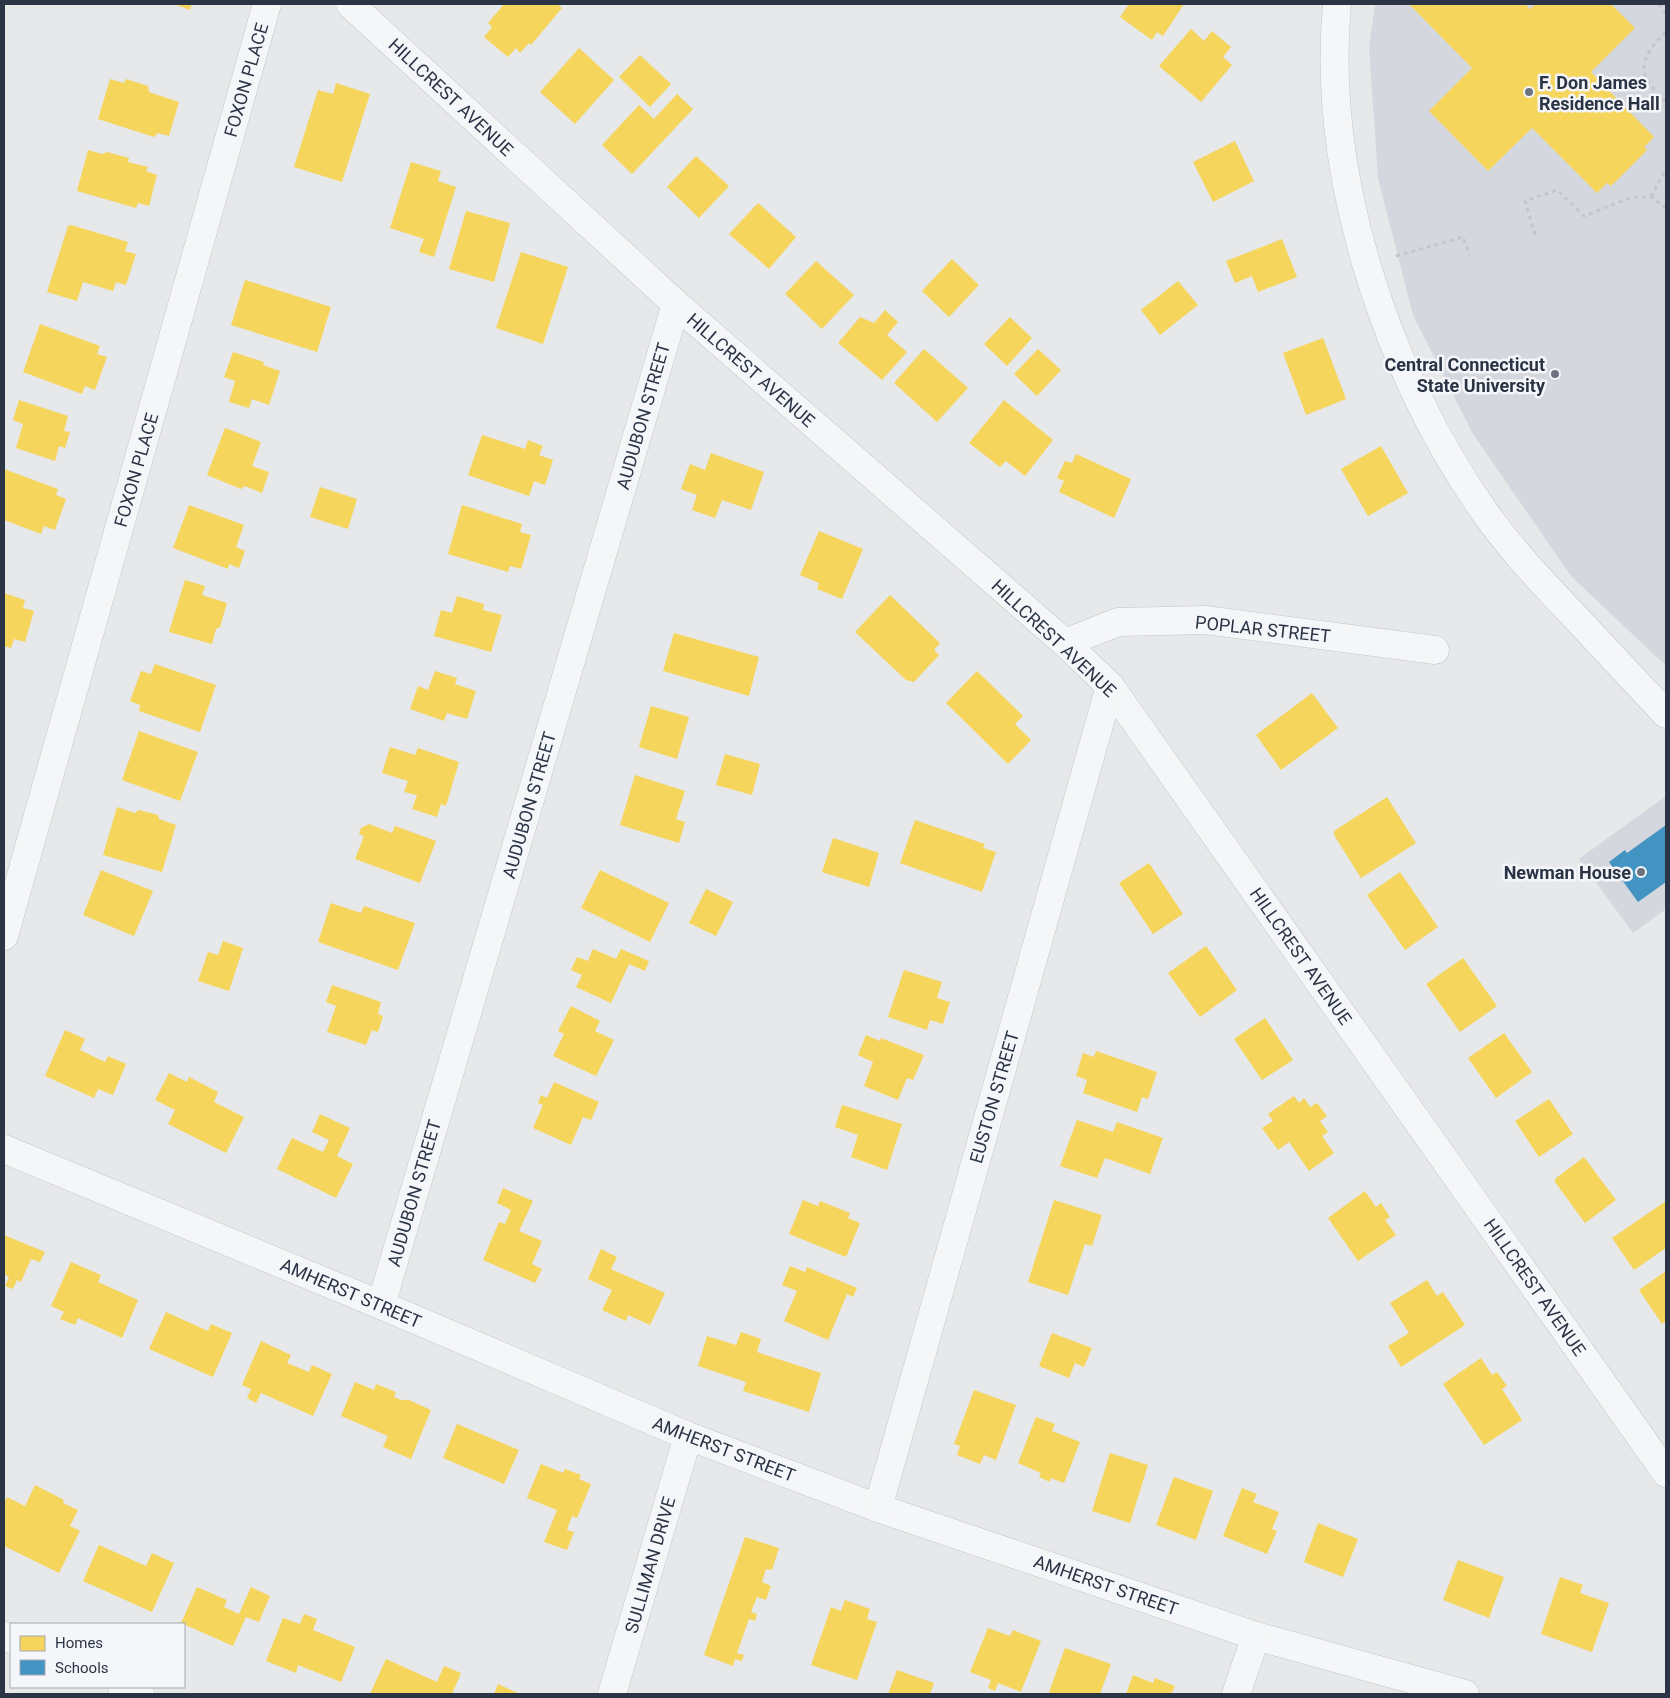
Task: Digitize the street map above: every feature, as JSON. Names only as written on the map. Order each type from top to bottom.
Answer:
[{"type":"street","name":"FOXON PLACE","points":[[4,936],[267,4]]},
{"type":"street","name":"HILLCREST AVENUE","points":[[350,4],[676,304],[1066,644],[1110,686],[1666,1473]]},
{"type":"street","points":[[1337,4],[1334,94],[1349,196],[1377,297],[1415,393],[1429,421],[1486,514],[1526,564],[1666,714]]},
{"type":"street","name":"AUDUBON STREET","points":[[381,1305],[676,304]]},
{"type":"street","name":"POPLAR STREET","points":[[1066,644],[1118,622],[1205,620],[1435,650]]},
{"type":"street","name":"EUSTON STREET","points":[[878,1508],[1110,686]]},
{"type":"street","name":"AMHERST STREET","points":[[4,1148],[381,1305],[688,1436],[878,1508],[1256,1636],[1465,1694]]},
{"type":"street","name":"SULLIMAN DRIVE","points":[[612,1694],[688,1436]]},
{"type":"street","points":[[1236,1694],[1256,1636]]},
{"type":"street","points":[[125,1688],[140,1694]]},
{"type":"path","points":[[1658,4],[1666,13]]},
{"type":"path","points":[[1666,32],[1653,45],[1644,65],[1646,76],[1653,90],[1666,101]]},
{"type":"path","points":[[1651,197],[1666,169]]},
{"type":"path","points":[[1535,235],[1525,201],[1558,190],[1584,216],[1632,197],[1651,197],[1666,208]]},
{"type":"path","points":[[1396,256],[1463,237],[1470,255]]},
{"type":"shaded area","name":"Central Connecticut State University","points":[[1375,4],[1666,4],[1666,666],[1571,576],[1473,434],[1413,315],[1378,178],[1369,47]]},
{"type":"shaded area","points":[[1666,796],[1666,909],[1633,933],[1579,859]]},
{"type":"building: Homes","points":[[174,4],[192,4],[190,10]]},
{"type":"building: Homes","points":[[504,4],[557,4],[562,8],[531,45],[529,43],[520,53],[516,48],[508,57],[484,37],[492,27],[488,23]]},
{"type":"building: Homes","points":[[1129,4],[1184,4],[1163,36],[1157,32],[1152,40],[1120,17]]},
{"type":"building: Homes","name":"F. Don James Residence Hall","points":[[1409,4],[1525,4],[1530,9],[1536,4],[1611,4],[1635,28],[1591,72],[1654,137],[1644,147],[1647,150],[1611,186],[1607,183],[1597,193],[1532,128],[1488,171],[1429,111],[1472,68]]},
{"type":"building: Homes","points":[[1191,29],[1204,41],[1212,31],[1231,47],[1223,57],[1232,65],[1201,102],[1159,66]]},
{"type":"building: Homes","points":[[579,48],[614,80],[575,124],[540,92]]},
{"type":"building: Homes","points":[[640,55],[671,84],[650,107],[619,77]]},
{"type":"building: Homes","points":[[110,79],[124,83],[126,79],[148,86],[149,92],[179,102],[169,136],[158,133],[154,137],[98,119]]},
{"type":"building: Homes","points":[[336,83],[370,94],[342,182],[294,167],[318,90],[333,94]]},
{"type":"building: Homes","points":[[677,94],[693,109],[632,174],[602,145],[639,105],[654,119]]},
{"type":"building: Homes","points":[[1235,141],[1254,181],[1213,202],[1193,162]]},
{"type":"building: Homes","points":[[88,150],[102,154],[107,152],[129,158],[128,162],[148,167],[146,171],[157,175],[149,206],[138,203],[136,208],[77,191]]},
{"type":"building: Homes","points":[[696,156],[729,186],[699,218],[667,187]]},
{"type":"building: Homes","points":[[411,162],[441,171],[438,181],[456,187],[434,257],[419,252],[424,239],[390,228]]},
{"type":"building: Homes","points":[[758,203],[796,237],[769,269],[729,234]]},
{"type":"building: Homes","points":[[466,211],[510,223],[494,282],[449,269]]},
{"type":"building: Homes","points":[[71,225],[128,242],[125,251],[136,254],[126,285],[116,282],[113,291],[83,282],[77,301],[47,292],[68,226]]},
{"type":"building: Homes","points":[[1282,239],[1297,277],[1258,292],[1252,276],[1235,283],[1226,261]]},
{"type":"building: Homes","points":[[521,252],[568,267],[543,344],[496,328]]},
{"type":"building: Homes","points":[[952,259],[979,285],[949,317],[922,291]]},
{"type":"building: Homes","points":[[816,261],[854,295],[822,329],[785,294]]},
{"type":"building: Homes","points":[[245,280],[331,307],[317,352],[231,325]]},
{"type":"building: Homes","points":[[1178,281],[1198,305],[1160,335],[1141,310]]},
{"type":"building: Homes","points":[[885,310],[898,322],[887,335],[907,352],[882,380],[838,343],[860,317],[874,323]]},
{"type":"building: Homes","points":[[1010,317],[1032,338],[1007,366],[984,344]]},
{"type":"building: Homes","points":[[40,324],[100,346],[97,354],[107,357],[95,390],[85,386],[82,394],[23,372]]},
{"type":"building: Homes","points":[[1323,338],[1346,399],[1306,415],[1283,353]]},
{"type":"building: Homes","points":[[924,349],[968,388],[937,422],[894,383]]},
{"type":"building: Homes","points":[[1038,349],[1061,370],[1037,396],[1014,374]]},
{"type":"building: Homes","points":[[233,352],[264,362],[263,365],[280,371],[269,405],[252,399],[249,408],[229,402],[235,381],[224,377]]},
{"type":"building: Homes","points":[[19,400],[68,416],[64,431],[70,432],[65,448],[59,446],[55,461],[16,448],[23,424],[13,420]]},
{"type":"building: Homes","points":[[1004,400],[1053,440],[1025,476],[1006,461],[1000,467],[969,443]]},
{"type":"building: Homes","points":[[225,428],[261,442],[252,466],[269,472],[262,493],[245,486],[241,489],[207,475]]},
{"type":"building: Homes","points":[[482,435],[525,449],[528,440],[543,446],[539,455],[553,460],[545,485],[534,481],[529,496],[468,475]]},
{"type":"building: Homes","points":[[1381,446],[1408,493],[1368,516],[1341,469]]},
{"type":"building: Homes","points":[[711,453],[764,472],[751,510],[722,500],[715,518],[692,510],[697,495],[681,489],[690,464],[705,470]]},
{"type":"building: Homes","points":[[1076,454],[1131,479],[1114,518],[1059,492],[1064,481],[1057,478],[1065,461],[1072,463]]},
{"type":"building: Homes","points":[[4,469],[58,489],[56,495],[66,499],[55,530],[44,526],[41,534],[4,520]]},
{"type":"building: Homes","points":[[320,487],[357,499],[348,529],[310,517]]},
{"type":"building: Homes","points":[[189,505],[244,525],[236,547],[245,551],[239,568],[229,564],[228,569],[173,548]]},
{"type":"building: Homes","points":[[462,505],[522,524],[520,532],[531,535],[521,569],[510,566],[508,572],[448,554]]},
{"type":"building: Homes","points":[[819,531],[863,549],[842,599],[817,589],[819,583],[800,575]]},
{"type":"building: Homes","points":[[185,580],[205,586],[202,595],[227,603],[220,627],[216,629],[212,644],[169,632]]},
{"type":"building: Homes","points":[[4,593],[25,600],[23,608],[34,611],[25,642],[14,639],[11,648],[4,646]]},
{"type":"building: Homes","points":[[890,595],[940,643],[934,650],[939,655],[914,682],[906,680],[855,632]]},
{"type":"building: Homes","points":[[457,596],[484,604],[483,610],[502,615],[491,652],[434,636],[441,610],[452,613]]},
{"type":"building: Homes","points":[[674,633],[759,657],[749,696],[663,671]]},
{"type":"building: Homes","points":[[155,664],[216,685],[200,732],[139,711],[140,705],[130,701],[141,671],[151,674]]},
{"type":"building: Homes","points":[[435,671],[457,678],[455,684],[476,691],[467,719],[447,713],[444,721],[410,709],[418,686],[428,690]]},
{"type":"building: Homes","points":[[977,671],[1023,716],[1015,724],[1031,740],[1008,764],[946,703]]},
{"type":"building: Homes","points":[[1312,693],[1338,728],[1281,770],[1256,735]]},
{"type":"building: Homes","points":[[651,706],[689,717],[677,759],[639,747]]},
{"type":"building: Homes","points":[[139,731],[198,752],[180,801],[122,780]]},
{"type":"building: Homes","points":[[390,747],[415,755],[418,748],[459,762],[446,806],[441,804],[437,817],[412,809],[417,795],[404,792],[408,781],[382,773]]},
{"type":"building: Homes","points":[[725,754],[760,764],[752,795],[716,785]]},
{"type":"building: Homes","points":[[635,775],[685,791],[676,819],[685,822],[679,843],[620,825]]},
{"type":"building: Homes","points":[[1387,797],[1416,843],[1361,878],[1334,835],[1334,831]]},
{"type":"building: Homes","points":[[117,807],[135,813],[139,810],[158,815],[159,819],[176,825],[162,872],[103,855]]},
{"type":"building: Homes","points":[[915,820],[985,844],[983,848],[996,852],[982,892],[900,863]]},
{"type":"building: Homes","points":[[369,824],[392,833],[395,826],[436,841],[420,883],[355,859],[364,836],[359,834],[361,828]]},
{"type":"building: Homes","points":[[833,838],[879,853],[869,887],[822,872]]},
{"type":"building: Homes","points":[[1149,863],[1183,914],[1153,934],[1119,883]]},
{"type":"building: Homes","points":[[101,870],[153,891],[134,936],[83,915]]},
{"type":"building: Homes","points":[[600,870],[669,903],[650,942],[581,908]]},
{"type":"building: Homes","points":[[1400,872],[1438,927],[1405,950],[1367,895]]},
{"type":"building: Homes","points":[[706,889],[733,902],[716,936],[689,923]]},
{"type":"building: Homes","points":[[331,903],[361,913],[364,906],[415,923],[398,970],[318,942]]},
{"type":"building: Homes","points":[[223,941],[243,948],[229,991],[198,981],[208,952],[218,955]]},
{"type":"building: Homes","points":[[1206,946],[1237,990],[1200,1017],[1168,973]]},
{"type":"building: Homes","points":[[593,949],[616,959],[621,949],[649,961],[645,971],[629,964],[611,1003],[576,987],[582,975],[571,970],[577,957],[588,961]]},
{"type":"building: Homes","points":[[1463,958],[1497,1006],[1460,1032],[1426,984]]},
{"type":"building: Homes","points":[[904,970],[942,982],[937,998],[950,1002],[943,1024],[930,1020],[927,1030],[888,1017]]},
{"type":"building: Homes","points":[[332,985],[381,1002],[378,1014],[383,1016],[378,1032],[372,1030],[366,1045],[327,1032],[336,1006],[326,1002]]},
{"type":"building: Homes","points":[[571,1006],[600,1021],[595,1031],[614,1040],[596,1076],[553,1056],[564,1034],[558,1031]]},
{"type":"building: Homes","points":[[1265,1018],[1293,1060],[1262,1080],[1234,1039]]},
{"type":"building: Homes","points":[[65,1030],[85,1039],[80,1050],[105,1062],[108,1056],[126,1064],[113,1095],[98,1089],[94,1098],[45,1076]]},
{"type":"building: Homes","points":[[1504,1033],[1532,1072],[1496,1098],[1468,1058]]},
{"type":"building: Homes","points":[[866,1035],[880,1041],[881,1038],[924,1055],[913,1080],[907,1078],[898,1100],[864,1086],[873,1062],[858,1055]]},
{"type":"building: Homes","points":[[1096,1051],[1157,1072],[1148,1099],[1142,1097],[1137,1112],[1083,1093],[1087,1080],[1076,1076],[1083,1053],[1094,1057]]},
{"type":"building: Homes","points":[[169,1073],[187,1082],[189,1077],[218,1092],[214,1102],[244,1117],[226,1153],[168,1124],[175,1110],[155,1100]]},
{"type":"building: Homes","points":[[554,1082],[599,1102],[591,1120],[583,1117],[571,1145],[533,1128],[543,1105],[538,1103],[541,1095],[547,1098]]},
{"type":"building: Homes","points":[[1294,1096],[1299,1103],[1304,1098],[1310,1107],[1317,1103],[1327,1116],[1320,1121],[1328,1132],[1322,1136],[1334,1153],[1309,1171],[1289,1142],[1278,1150],[1262,1128],[1273,1121],[1268,1114]]},
{"type":"building: Homes","points":[[1549,1099],[1573,1134],[1539,1157],[1515,1121]]},
{"type":"building: Homes","points":[[842,1105],[902,1124],[887,1170],[851,1157],[858,1135],[835,1127]]},
{"type":"building: Homes","points":[[320,1114],[350,1128],[337,1156],[353,1164],[336,1198],[277,1169],[292,1138],[323,1152],[329,1140],[312,1132]]},
{"type":"building: Homes","points":[[1077,1120],[1113,1132],[1117,1122],[1163,1138],[1150,1174],[1105,1158],[1097,1178],[1060,1166]]},
{"type":"building: Homes","points":[[1584,1157],[1616,1200],[1585,1223],[1555,1182],[1555,1179]]},
{"type":"building: Homes","points":[[503,1188],[533,1201],[519,1231],[542,1241],[532,1264],[542,1269],[535,1283],[483,1260],[499,1222],[505,1224],[511,1210],[497,1203]]},
{"type":"building: Homes","points":[[1365,1191],[1376,1207],[1381,1203],[1390,1217],[1385,1220],[1396,1235],[1358,1261],[1328,1218]]},
{"type":"building: Homes","points":[[803,1200],[818,1206],[820,1201],[850,1213],[848,1218],[860,1223],[846,1257],[789,1234]]},
{"type":"building: Homes","points":[[1054,1200],[1102,1215],[1092,1246],[1085,1244],[1068,1295],[1028,1282]]},
{"type":"building: Homes","points":[[1666,1201],[1666,1248],[1634,1270],[1612,1238]]},
{"type":"building: Homes","points":[[4,1235],[45,1252],[40,1262],[31,1259],[21,1282],[17,1280],[13,1289],[5,1286],[9,1277],[4,1274]]},
{"type":"building: Homes","points":[[601,1249],[617,1257],[611,1269],[665,1293],[650,1325],[628,1315],[626,1321],[602,1310],[612,1290],[588,1279]]},
{"type":"building: Homes","points":[[71,1262],[101,1275],[98,1282],[138,1300],[122,1338],[78,1318],[75,1325],[60,1319],[64,1312],[51,1306]]},
{"type":"building: Homes","points":[[790,1266],[805,1272],[807,1267],[857,1288],[853,1297],[847,1294],[828,1340],[784,1321],[797,1291],[782,1285]]},
{"type":"building: Homes","points":[[1666,1271],[1666,1321],[1662,1324],[1639,1290]]},
{"type":"building: Homes","points":[[1427,1280],[1437,1296],[1443,1292],[1465,1325],[1401,1367],[1388,1346],[1409,1333],[1390,1303]]},
{"type":"building: Homes","points":[[166,1312],[208,1331],[211,1324],[232,1333],[213,1377],[149,1349]]},
{"type":"building: Homes","points":[[741,1332],[761,1339],[757,1352],[821,1373],[809,1412],[743,1391],[746,1382],[698,1366],[707,1336],[736,1345]]},
{"type":"building: Homes","points":[[1052,1333],[1092,1348],[1084,1367],[1075,1363],[1069,1378],[1039,1366]]},
{"type":"building: Homes","points":[[261,1341],[291,1355],[287,1363],[309,1372],[312,1365],[332,1374],[313,1416],[261,1393],[256,1403],[247,1398],[251,1389],[242,1385]]},
{"type":"building: Homes","points":[[1481,1358],[1492,1375],[1497,1372],[1507,1386],[1502,1389],[1522,1420],[1484,1445],[1443,1384]]},
{"type":"building: Homes","points":[[355,1382],[374,1390],[376,1384],[396,1392],[394,1397],[401,1400],[409,1400],[431,1410],[411,1459],[383,1447],[388,1436],[341,1416]]},
{"type":"building: Homes","points":[[974,1390],[1016,1405],[996,1460],[984,1455],[980,1464],[957,1455],[960,1446],[954,1444]]},
{"type":"building: Homes","points":[[1036,1417],[1055,1424],[1052,1431],[1080,1442],[1064,1483],[1051,1478],[1050,1482],[1039,1477],[1041,1473],[1018,1463]]},
{"type":"building: Homes","points":[[457,1424],[519,1450],[504,1484],[443,1458]]},
{"type":"building: Homes","points":[[1110,1453],[1148,1465],[1130,1523],[1092,1511]]},
{"type":"building: Homes","points":[[541,1464],[563,1473],[565,1469],[581,1475],[579,1479],[591,1484],[577,1518],[572,1516],[567,1530],[574,1532],[567,1550],[544,1542],[557,1510],[527,1498]]},
{"type":"building: Homes","points":[[1174,1477],[1213,1491],[1196,1540],[1156,1525]]},
{"type":"building: Homes","points":[[35,1485],[64,1500],[63,1503],[78,1510],[70,1526],[80,1531],[59,1573],[4,1546],[4,1503],[7,1497],[25,1506]]},
{"type":"building: Homes","points":[[1242,1488],[1257,1494],[1253,1502],[1279,1512],[1272,1529],[1277,1531],[1267,1554],[1223,1536]]},
{"type":"building: Homes","points":[[1318,1523],[1358,1539],[1343,1577],[1304,1562]]},
{"type":"building: Homes","points":[[745,1537],[779,1548],[772,1570],[766,1569],[762,1582],[771,1586],[766,1600],[757,1597],[751,1612],[757,1614],[755,1621],[749,1619],[737,1653],[744,1655],[742,1661],[735,1659],[733,1666],[704,1655]]},
{"type":"building: Homes","points":[[99,1545],[146,1566],[152,1553],[174,1563],[152,1612],[83,1581]]},
{"type":"building: Homes","points":[[1458,1560],[1504,1577],[1489,1618],[1443,1600]]},
{"type":"building: Homes","points":[[1560,1577],[1583,1585],[1580,1593],[1609,1603],[1592,1652],[1541,1634]]},
{"type":"building: Homes","points":[[197,1587],[227,1600],[224,1607],[239,1614],[251,1587],[270,1596],[259,1622],[246,1617],[233,1646],[185,1625],[185,1623],[181,1623]]},
{"type":"building: Homes","points":[[845,1600],[870,1609],[867,1619],[877,1622],[857,1680],[811,1665],[831,1607],[841,1611]]},
{"type":"building: Homes","points":[[304,1614],[317,1619],[313,1630],[355,1647],[341,1682],[298,1665],[296,1673],[266,1661],[283,1618],[300,1624]]},
{"type":"building: Homes","points":[[988,1628],[1010,1636],[1013,1630],[1041,1641],[1021,1692],[998,1683],[995,1691],[988,1688],[991,1680],[970,1672]]},
{"type":"building: Homes","points":[[1065,1648],[1111,1664],[1100,1694],[1054,1694],[1049,1692]]},
{"type":"building: Homes","points":[[386,1659],[437,1682],[444,1666],[461,1673],[452,1694],[370,1694]]},
{"type":"building: Homes","points":[[897,1670],[934,1683],[930,1694],[888,1694]]},
{"type":"building: Homes","points":[[1133,1675],[1153,1683],[1155,1678],[1175,1686],[1171,1694],[1126,1694]]},
{"type":"building: Homes","points":[[498,1684],[520,1694],[494,1694]]},
{"type":"building: Schools","name":"Newman House","points":[[1666,825],[1666,882],[1638,902],[1609,862],[1625,850],[1627,853]]},
{"type":"place","name":"F. Don James Residence Hall","points":[[1529,92]]},
{"type":"place","name":"Central Connecticut State University","points":[[1555,374]]},
{"type":"place","name":"Newman House","points":[[1641,872]]}]
